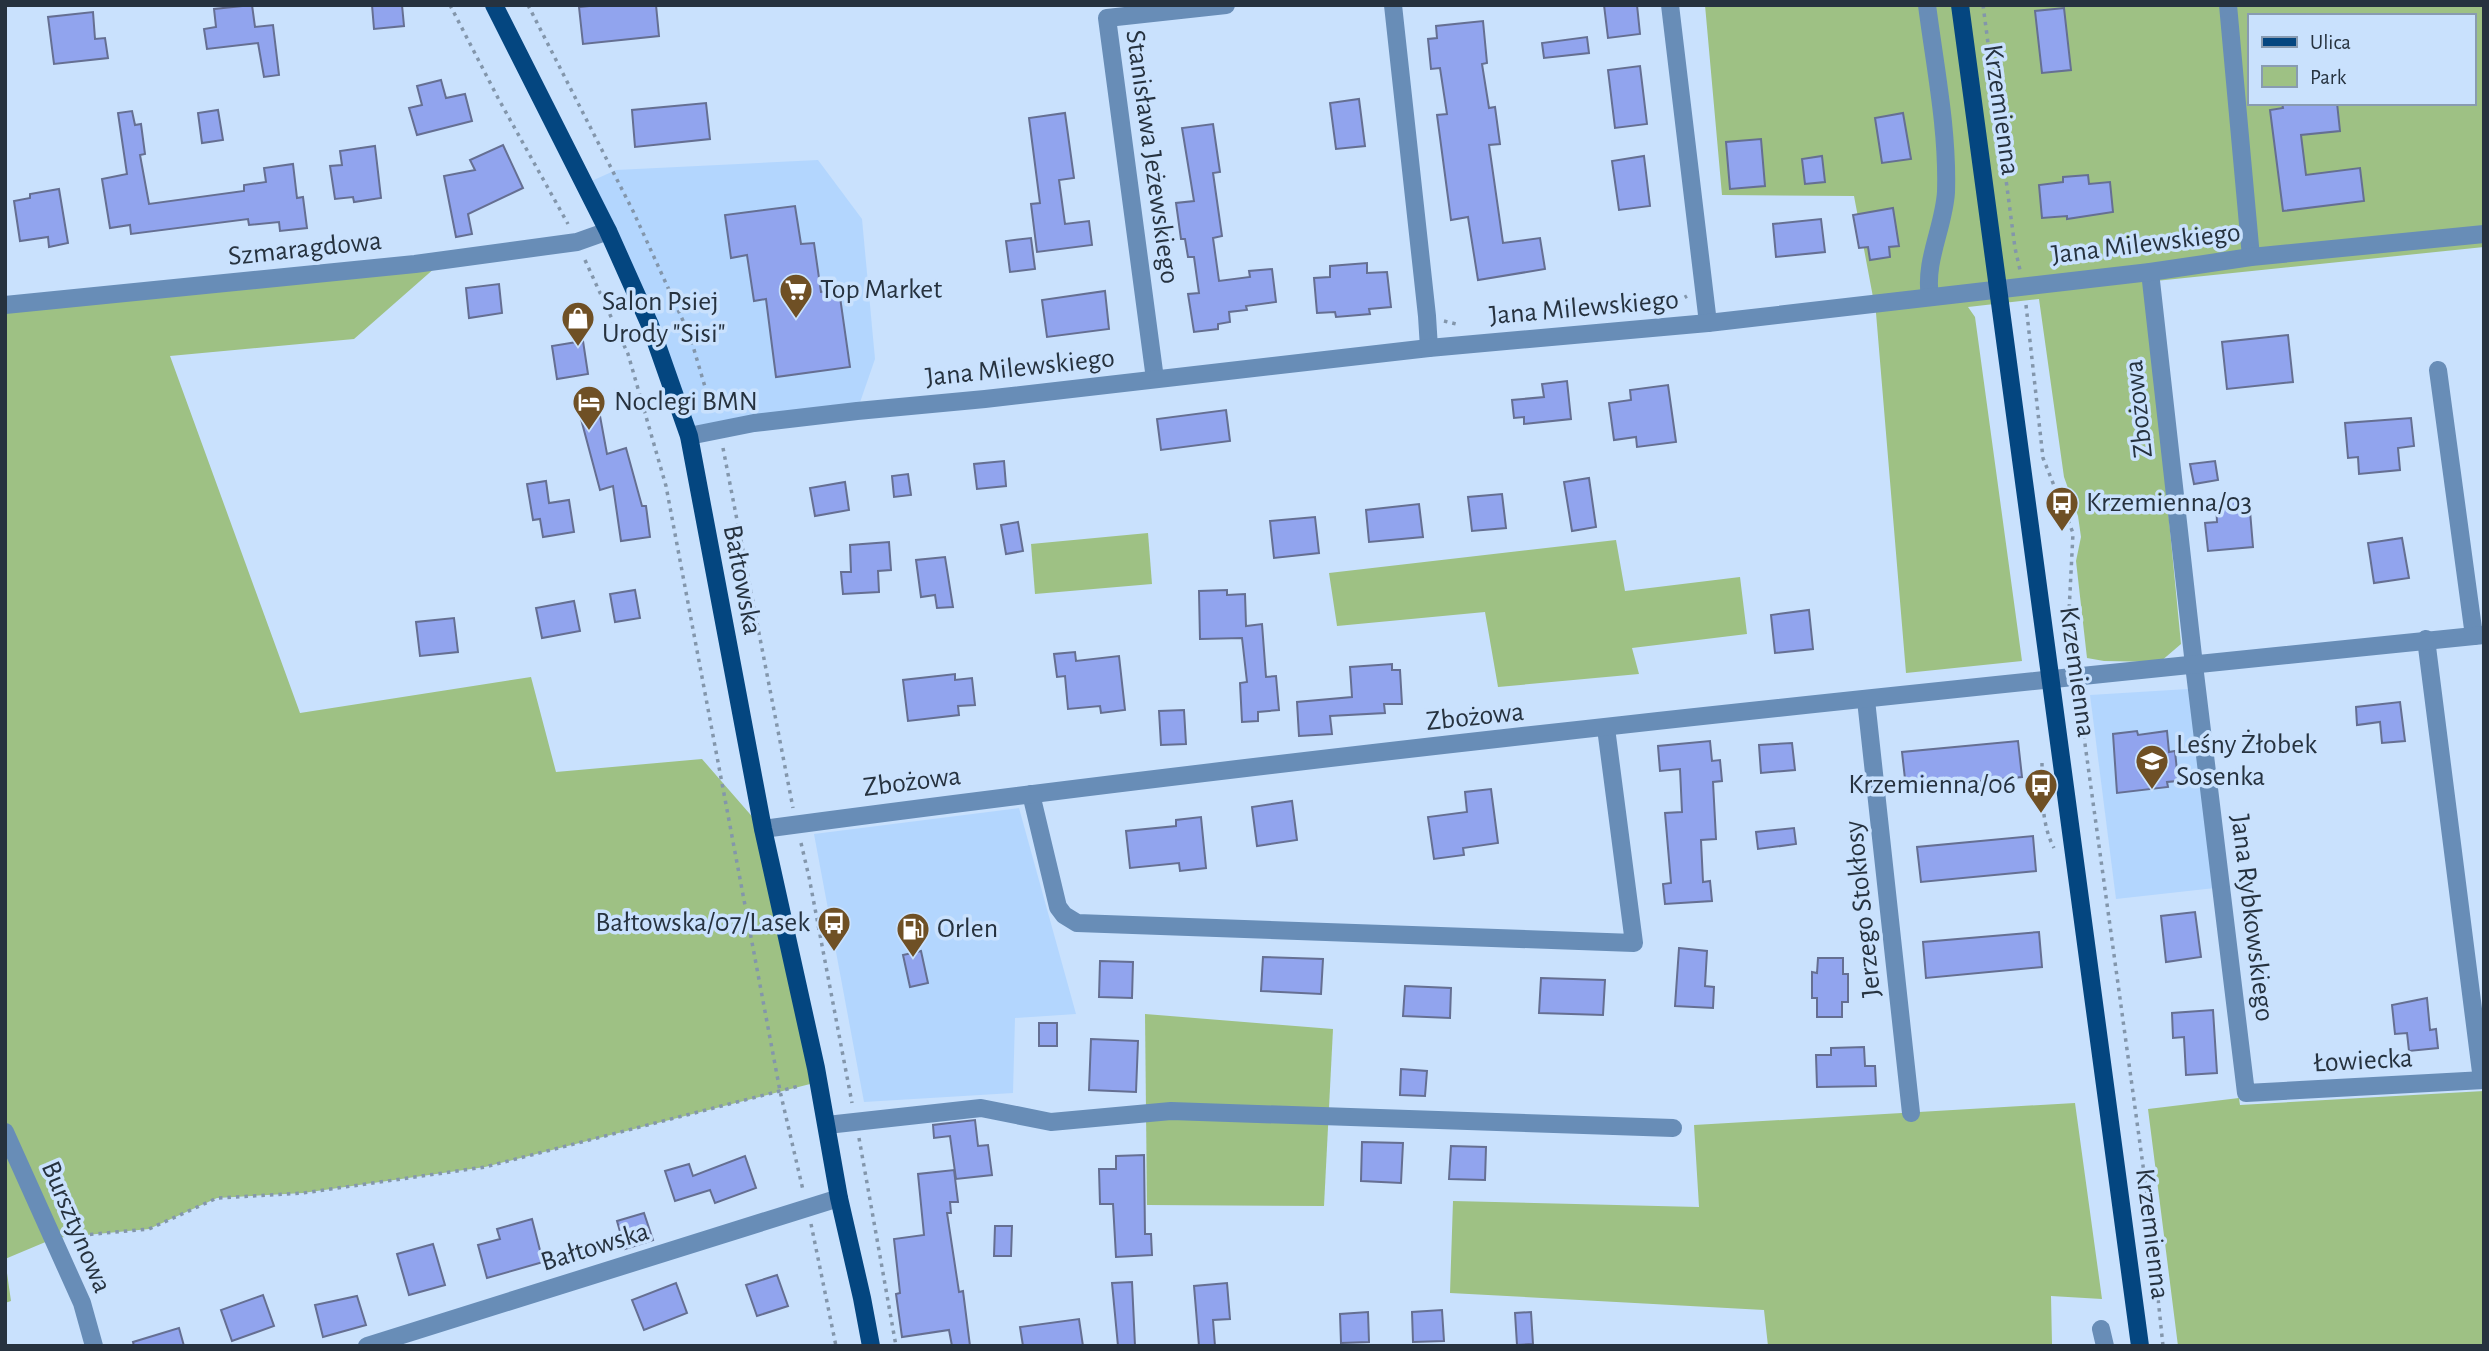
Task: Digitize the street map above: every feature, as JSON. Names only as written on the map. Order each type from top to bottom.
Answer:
[{"type":"main road","name":"Bałtowska","points":[[494,5],[608,231],[650,325],[689,436],[763,829],[827,1125],[839,1198],[871,1346]]},
{"type":"main road","name":"Krzemienna","points":[[1960,5],[2140,1346]]},
{"type":"street","name":"Stanisława Jeżewskiego","points":[[1155,379],[1107,18],[1226,5]]},
{"type":"street","points":[[1393,5],[1429,348]]},
{"type":"street","points":[[1670,5],[1708,323]]},
{"type":"street","points":[[1927,5],[1947,157],[1946,197],[1927,282],[1930,296]]},
{"type":"street","points":[[2228,5],[2252,257]]},
{"type":"street","name":"Szmaragdowa","points":[[5,304],[415,264],[577,242],[608,231]]},
{"type":"street","name":"Jana Milewskiego","points":[[689,436],[793,419],[1429,348],[1708,323],[2150,272],[2252,257],[2484,234]]},
{"type":"street","name":"Zbożowa","points":[[2150,272],[2194,665]]},
{"type":"street","name":"Zbożowa","points":[[763,829],[1031,794],[2075,677],[2479,635],[2438,370]]},
{"type":"street","points":[[2426,639],[2483,1080]]},
{"type":"street","name":"Jana Rybkowskiego","points":[[2194,665],[2246,1093]]},
{"type":"street","name":"Jerzego Stokłosy","points":[[1866,700],[1912,1113]]},
{"type":"street","points":[[1031,794],[1058,906],[1070,921],[1077,923],[1634,943],[1606,729]]},
{"type":"street","name":"Łowiecka","points":[[2246,1093],[2483,1080]]},
{"type":"street","points":[[827,1125],[981,1108],[1051,1122],[1171,1111],[1673,1128]]},
{"type":"street","name":"Bursztynowa","points":[[5,1132],[55,1238],[82,1303],[94,1346]]},
{"type":"street","name":"Bałtowska","points":[[367,1346],[839,1198]]},
{"type":"path","points":[[450,5],[577,242],[628,355],[666,486],[780,1091],[808,1208],[836,1346]]},
{"type":"path","points":[[1983,5],[2015,248],[2024,287],[2043,458],[2073,533],[2068,612],[2075,677],[2148,1202],[2164,1346]]},
{"type":"path","points":[[55,1238],[149,1228],[217,1198],[303,1193],[485,1167],[818,1082]]},
{"type":"shaded area","points":[[818,160],[862,219],[875,359],[857,411],[689,436],[585,184],[616,170]]},
{"type":"shaded area","name":"Leśny Żłobek Sosenka","points":[[2188,689],[2215,888],[2116,899],[2090,695]]},
{"type":"shaded area","name":"Orlen","points":[[1019,808],[1076,1014],[1015,1018],[1013,1093],[864,1102],[814,834]]},
{"type":"green space","points":[[1705,5],[2484,5],[2484,247],[2146,282],[2181,644],[2160,662],[2087,658],[2076,561],[2081,537],[2078,516],[2064,477],[2039,299],[1968,307],[1975,317],[2022,661],[1906,673],[1876,313],[1854,196],[1722,195]]},
{"type":"green space","points":[[444,260],[354,339],[170,356],[300,713],[531,677],[556,772],[702,759],[763,829],[818,1082],[485,1167],[303,1193],[217,1198],[149,1229],[55,1238],[5,1259],[5,305]]},
{"type":"green space","points":[[1148,533],[1152,584],[1035,594],[1031,544]]},
{"type":"green space","points":[[1616,540],[1625,591],[1740,577],[1747,634],[1632,648],[1639,674],[1498,687],[1485,612],[1337,626],[1329,573]]},
{"type":"green space","points":[[1145,1014],[1333,1029],[1324,1206],[1147,1205]]},
{"type":"green space","points":[[2484,1091],[2484,1346],[2178,1346],[2148,1109],[2239,1098],[2240,1105]]},
{"type":"green space","points":[[2075,1103],[2102,1299],[2051,1296],[2052,1344],[2055,1346],[1768,1346],[1764,1310],[1450,1293],[1453,1201],[1699,1207],[1694,1125]]},
{"type":"green space","points":[[5,1259],[11,1301],[5,1303]]},
{"type":"building","points":[[252,5],[255,27],[273,25],[279,75],[264,77],[258,43],[207,49],[204,29],[216,27],[214,9]]},
{"type":"building","points":[[372,5],[402,5],[404,26],[374,29]]},
{"type":"building","points":[[656,5],[659,36],[583,44],[579,7]]},
{"type":"building","points":[[1604,5],[1637,5],[1640,34],[1608,38]]},
{"type":"building","points":[[2064,8],[2071,70],[2042,73],[2035,11]]},
{"type":"building","points":[[93,12],[95,39],[105,38],[108,58],[54,64],[48,17]]},
{"type":"building","points":[[1483,21],[1487,63],[1482,64],[1489,108],[1495,107],[1500,144],[1489,145],[1503,243],[1540,238],[1545,269],[1478,280],[1468,217],[1451,220],[1437,115],[1447,114],[1440,68],[1431,69],[1428,39],[1437,38],[1436,26]]},
{"type":"building","points":[[1587,37],[1589,53],[1544,58],[1542,43]]},
{"type":"building","points":[[1640,66],[1647,124],[1615,128],[1608,70]]},
{"type":"building","points":[[441,80],[446,98],[465,94],[472,121],[417,135],[409,108],[422,105],[417,86]]},
{"type":"building","points":[[1359,99],[1365,146],[1336,149],[1330,103]]},
{"type":"building","points":[[706,103],[710,139],[635,147],[632,110]]},
{"type":"building","points":[[2282,105],[2337,105],[2340,131],[2301,135],[2306,175],[2360,168],[2364,201],[2283,211],[2270,110],[2283,108]]},
{"type":"building","points":[[218,110],[223,140],[202,143],[198,113]]},
{"type":"building","points":[[132,111],[135,125],[141,124],[145,154],[140,155],[149,204],[244,191],[244,185],[266,182],[264,168],[293,164],[297,198],[303,197],[307,228],[280,231],[279,222],[249,225],[248,219],[131,234],[130,225],[110,228],[102,179],[127,174],[118,113]]},
{"type":"building","points":[[1065,113],[1074,178],[1059,180],[1065,224],[1089,221],[1092,245],[1037,252],[1031,204],[1040,203],[1029,118]]},
{"type":"building","points":[[1903,113],[1911,159],[1882,163],[1875,118]]},
{"type":"building","points":[[1213,124],[1220,172],[1213,173],[1222,236],[1213,238],[1219,281],[1250,277],[1249,271],[1272,269],[1276,302],[1246,306],[1247,310],[1229,312],[1230,322],[1218,324],[1218,329],[1194,332],[1188,294],[1199,293],[1194,257],[1188,257],[1185,239],[1181,239],[1176,203],[1194,201],[1182,128]]},
{"type":"building","points":[[1761,139],[1765,186],[1730,189],[1726,142]]},
{"type":"building","points":[[503,145],[523,188],[468,214],[472,234],[456,237],[444,176],[475,170],[470,160]]},
{"type":"building","points":[[375,146],[381,198],[354,202],[353,197],[335,199],[330,166],[342,165],[340,151]]},
{"type":"building","points":[[1644,156],[1650,206],[1619,210],[1612,161]]},
{"type":"building","points":[[1822,156],[1825,182],[1805,184],[1802,159]]},
{"type":"building","points":[[2088,175],[2089,184],[2110,182],[2113,212],[2067,219],[2067,216],[2042,218],[2039,185],[2063,182],[2063,177]]},
{"type":"building","points":[[59,189],[68,243],[49,247],[48,237],[20,241],[14,201],[30,198],[30,194]]},
{"type":"building","points":[[795,206],[801,244],[814,243],[821,292],[839,290],[850,367],[776,377],[766,299],[754,301],[747,255],[731,258],[725,215]]},
{"type":"building","points":[[1893,208],[1899,246],[1889,247],[1890,257],[1870,260],[1868,247],[1859,248],[1853,215]]},
{"type":"building","points":[[1821,219],[1825,252],[1776,257],[1773,224]]},
{"type":"building","points":[[1031,238],[1035,269],[1010,272],[1006,241]]},
{"type":"building","points":[[1367,263],[1367,273],[1387,272],[1391,307],[1369,309],[1370,314],[1336,317],[1335,312],[1317,313],[1314,278],[1330,277],[1330,266]]},
{"type":"building","points":[[499,284],[502,313],[469,318],[466,288]]},
{"type":"building","points":[[1105,291],[1109,329],[1047,337],[1042,300]]},
{"type":"building","points":[[2288,335],[2293,382],[2227,389],[2222,342]]},
{"type":"building","points":[[583,341],[588,374],[557,379],[552,346]]},
{"type":"building","points":[[1567,381],[1571,419],[1524,424],[1524,417],[1514,418],[1512,400],[1544,397],[1542,384]]},
{"type":"building","points":[[1668,385],[1676,442],[1637,447],[1636,437],[1614,440],[1609,403],[1631,400],[1630,390]]},
{"type":"building","points":[[1226,410],[1230,441],[1161,450],[1157,419]]},
{"type":"building","points":[[600,416],[607,454],[626,448],[642,506],[646,506],[650,537],[621,541],[613,486],[600,490],[581,419]]},
{"type":"building","points":[[2411,418],[2414,446],[2398,448],[2400,470],[2359,474],[2358,457],[2348,458],[2345,423]]},
{"type":"building","points":[[1004,461],[1006,486],[977,489],[974,464]]},
{"type":"building","points":[[2215,461],[2218,480],[2194,484],[2190,464]]},
{"type":"building","points":[[908,474],[911,495],[894,497],[892,476]]},
{"type":"building","points":[[1589,478],[1596,527],[1572,531],[1564,482]]},
{"type":"building","points":[[546,481],[549,503],[569,500],[574,532],[543,537],[540,519],[533,520],[527,484]]},
{"type":"building","points":[[845,482],[849,510],[815,516],[810,488]]},
{"type":"building","points":[[1502,494],[1506,528],[1472,531],[1468,497]]},
{"type":"building","points":[[2249,499],[2253,547],[2208,551],[2205,523],[2217,522],[2216,502]]},
{"type":"building","points":[[1419,504],[1423,537],[1369,542],[1366,510]]},
{"type":"building","points":[[1315,517],[1319,553],[1274,558],[1270,521]]},
{"type":"building","points":[[1018,522],[1023,551],[1006,554],[1001,525]]},
{"type":"building","points":[[2402,538],[2409,578],[2374,583],[2368,543]]},
{"type":"building","points":[[889,542],[891,570],[878,571],[879,592],[843,594],[841,572],[851,572],[850,545]]},
{"type":"building","points":[[945,557],[953,607],[937,608],[935,595],[921,597],[916,560]]},
{"type":"building","points":[[635,590],[640,618],[615,622],[610,594]]},
{"type":"building","points":[[1227,590],[1227,595],[1245,594],[1246,626],[1262,624],[1266,677],[1276,676],[1279,710],[1258,712],[1258,721],[1242,722],[1240,683],[1247,682],[1242,638],[1200,639],[1199,591]]},
{"type":"building","points":[[574,601],[580,631],[542,638],[536,608]]},
{"type":"building","points":[[1809,610],[1813,649],[1775,653],[1771,615]]},
{"type":"building","points":[[454,618],[458,652],[420,656],[416,622]]},
{"type":"building","points":[[1075,652],[1076,661],[1119,656],[1125,710],[1101,713],[1100,706],[1068,709],[1065,676],[1057,677],[1054,654]]},
{"type":"building","points":[[1392,664],[1392,670],[1400,670],[1402,704],[1384,704],[1385,713],[1330,716],[1332,734],[1299,736],[1297,702],[1352,697],[1350,667]]},
{"type":"building","points":[[955,674],[955,680],[972,678],[975,705],[958,706],[959,715],[908,721],[903,680]]},
{"type":"building","points":[[2400,702],[2405,741],[2382,743],[2380,722],[2357,725],[2356,707]]},
{"type":"building","points":[[1184,710],[1186,744],[1161,745],[1159,711]]},
{"type":"building","points":[[2137,731],[2138,735],[2167,731],[2169,752],[2175,751],[2178,781],[2167,782],[2168,787],[2117,793],[2113,734]]},
{"type":"building","points":[[1710,741],[1712,761],[1720,760],[1722,781],[1713,782],[1716,839],[1701,840],[1703,882],[1710,881],[1712,901],[1665,904],[1663,884],[1671,883],[1665,813],[1682,812],[1680,769],[1660,771],[1658,746]]},
{"type":"building","points":[[2018,741],[2022,777],[1906,788],[1902,752]]},
{"type":"building","points":[[1792,743],[1795,770],[1761,773],[1759,745]]},
{"type":"building","points":[[1491,789],[1498,843],[1463,848],[1464,855],[1434,859],[1428,817],[1467,812],[1465,792]]},
{"type":"building","points":[[1292,801],[1297,840],[1257,846],[1252,807]]},
{"type":"building","points":[[1201,817],[1206,868],[1180,871],[1179,863],[1130,868],[1126,831],[1176,826],[1176,820]]},
{"type":"building","points":[[1794,828],[1796,844],[1758,849],[1756,832]]},
{"type":"building","points":[[2033,836],[2036,871],[1921,882],[1917,847]]},
{"type":"building","points":[[2195,912],[2201,957],[2166,962],[2161,916]]},
{"type":"building","points":[[2039,932],[2042,967],[1926,978],[1923,942]]},
{"type":"building","points":[[1679,948],[1707,951],[1705,986],[1714,987],[1713,1008],[1675,1006]]},
{"type":"building","points":[[921,951],[928,983],[910,987],[903,955]]},
{"type":"building","points":[[1263,957],[1323,959],[1321,994],[1261,991]]},
{"type":"building","points":[[1818,958],[1843,958],[1843,974],[1848,974],[1848,1002],[1842,1002],[1842,1017],[1817,1017],[1817,998],[1812,998],[1812,972],[1817,973]]},
{"type":"building","points":[[1100,961],[1133,962],[1132,998],[1099,997]]},
{"type":"building","points":[[1541,978],[1605,980],[1603,1015],[1539,1013]]},
{"type":"building","points":[[1405,986],[1451,988],[1450,1018],[1403,1016]]},
{"type":"building","points":[[2427,998],[2430,1030],[2436,1029],[2438,1048],[2409,1051],[2407,1033],[2395,1034],[2392,1005]]},
{"type":"building","points":[[2213,1010],[2217,1073],[2186,1075],[2184,1037],[2173,1038],[2172,1013]]},
{"type":"building","points":[[1039,1023],[1057,1023],[1057,1046],[1039,1046]]},
{"type":"building","points":[[1091,1039],[1138,1041],[1136,1092],[1089,1090]]},
{"type":"building","points":[[1864,1047],[1865,1066],[1875,1066],[1876,1086],[1817,1087],[1816,1055],[1831,1055],[1831,1048]]},
{"type":"building","points":[[1401,1069],[1427,1071],[1425,1096],[1400,1095]]},
{"type":"building","points":[[975,1120],[978,1146],[988,1145],[992,1175],[956,1179],[950,1136],[934,1138],[933,1125]]},
{"type":"building","points":[[1362,1142],[1403,1143],[1401,1183],[1361,1181]]},
{"type":"building","points":[[1451,1146],[1486,1147],[1485,1180],[1449,1179]]},
{"type":"building","points":[[1144,1155],[1145,1234],[1151,1234],[1152,1255],[1116,1257],[1113,1204],[1100,1204],[1099,1169],[1116,1169],[1116,1156]]},
{"type":"building","points":[[745,1156],[756,1188],[715,1203],[710,1190],[675,1201],[665,1171],[689,1164],[693,1176]]},
{"type":"building","points":[[954,1170],[958,1202],[950,1202],[951,1213],[947,1213],[959,1292],[963,1291],[970,1346],[952,1346],[949,1330],[902,1337],[896,1294],[900,1293],[894,1239],[924,1235],[918,1174]]},
{"type":"building","points":[[644,1213],[653,1240],[625,1249],[617,1221]]},
{"type":"building","points":[[532,1219],[543,1262],[487,1278],[478,1245],[500,1239],[497,1229]]},
{"type":"building","points":[[995,1226],[1012,1226],[1011,1256],[994,1256]]},
{"type":"building","points":[[433,1244],[445,1285],[409,1295],[397,1254]]},
{"type":"building","points":[[777,1275],[788,1306],[757,1316],[746,1285]]},
{"type":"building","points":[[1132,1282],[1135,1346],[1118,1346],[1112,1283]]},
{"type":"building","points":[[676,1283],[687,1313],[644,1330],[632,1300]]},
{"type":"building","points":[[1227,1283],[1230,1319],[1213,1320],[1215,1346],[1199,1346],[1194,1286]]},
{"type":"building","points":[[263,1295],[274,1326],[232,1341],[221,1310]]},
{"type":"building","points":[[357,1296],[366,1325],[323,1337],[315,1305]]},
{"type":"building","points":[[1442,1310],[1444,1341],[1413,1342],[1412,1312]]},
{"type":"building","points":[[1368,1312],[1369,1342],[1341,1343],[1340,1314]]},
{"type":"building","points":[[1531,1312],[1533,1344],[1517,1345],[1515,1313]]},
{"type":"building","points":[[1079,1319],[1083,1346],[1023,1346],[1020,1327]]},
{"type":"building","points":[[179,1328],[184,1346],[134,1346],[133,1342]]},
{"type":"place","name":"Top Market","points":[[796,320]]},
{"type":"place","name":"Salon Psiej Urody \"Sisi\"","points":[[578,348]]},
{"type":"place","name":"Noclegi BMN","points":[[589,432]]},
{"type":"place","name":"Krzemienna/03","points":[[2062,533]]},
{"type":"place","name":"Leśny Żłobek Sosenka","points":[[2152,791]]},
{"type":"place","name":"Krzemienna/06","points":[[2041,815]]},
{"type":"place","name":"Bałtowska/07/Lasek","points":[[834,953]]},
{"type":"place","name":"Orlen","points":[[913,959]]}]
